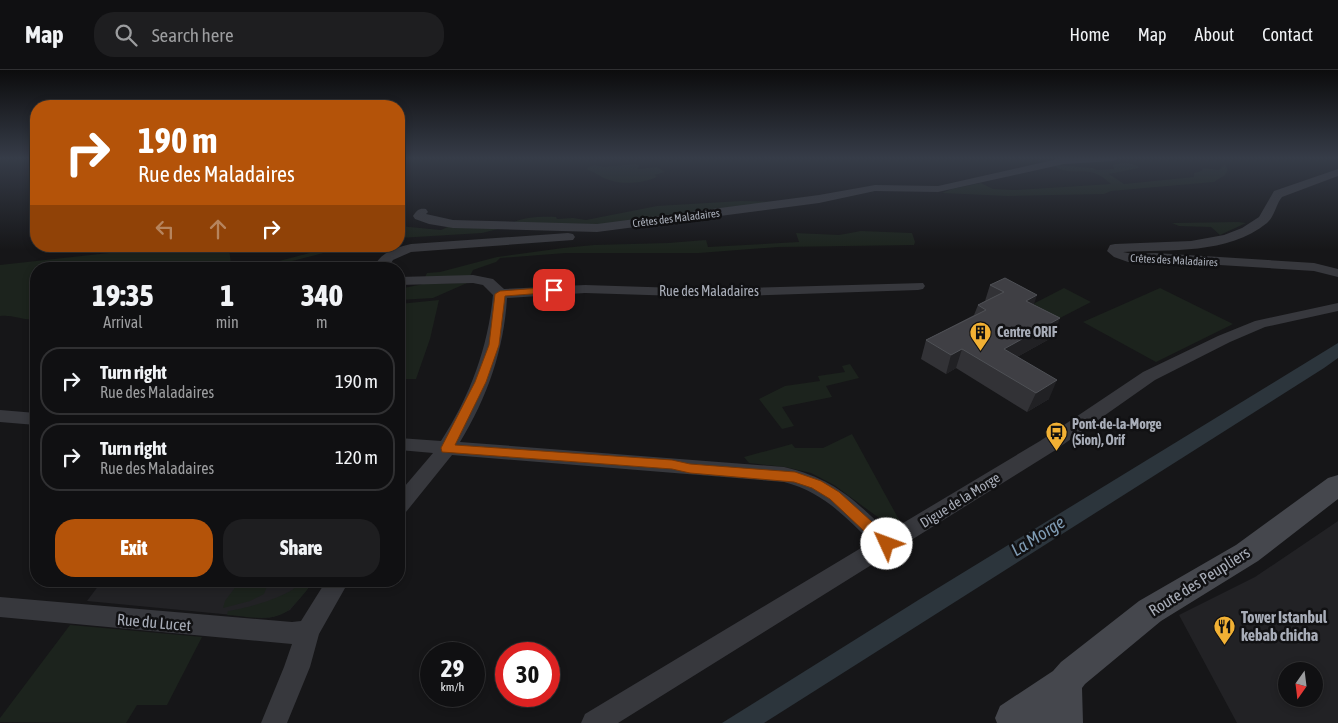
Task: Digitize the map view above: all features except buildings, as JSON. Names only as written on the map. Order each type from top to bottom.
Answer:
[{"type":"street","name":"Crêtes des Maladaires","points":[[422,212],[419,216],[433,221],[453,224],[597,228],[819,199],[873,188]]},
{"type":"street","name":"Crêtes des Maladaires","points":[[905,188],[940,188]]},
{"type":"street","name":"Crêtes des Maladaires","points":[[1293,188],[1278,194],[1271,202],[1265,218],[1247,230],[1205,244],[1185,247],[1115,248],[1114,251],[1121,257],[1130,259],[1155,257],[1314,268],[1338,273]]},
{"type":"street","points":[[405,250],[573,236],[597,228]]},
{"type":"street","points":[[384,262],[396,252]]},
{"type":"street","points":[[405,281],[473,278],[488,282],[500,294],[494,345],[481,382],[447,448],[405,499]]},
{"type":"street","name":"Rue des Maladaires","points":[[500,294],[585,289],[710,293],[918,286]]},
{"type":"street","name":"Digue de la Morge","points":[[594,723],[1047,446],[1123,393],[1165,367],[1265,322],[1338,307]]},
{"type":"street","points":[[0,416],[30,418]]},
{"type":"street","points":[[405,444],[672,465],[795,477],[816,484],[835,496],[887,544]]},
{"type":"street","name":"Route des Peupliers","points":[[1026,720],[1073,673],[1150,611],[1247,553],[1338,485]]},
{"type":"street","points":[[274,723],[297,667],[308,631],[334,587]]},
{"type":"street","name":"Rue du Lucet","points":[[0,608],[292,633],[308,631]]},
{"type":"street","points":[[1065,683],[1065,723]]},
{"type":"shaded area","points":[[955,188],[1014,190],[1140,188],[1111,191],[1104,194],[1008,196],[942,193]]},
{"type":"shaded area","points":[[741,201],[795,202],[599,226],[511,224],[532,217],[586,220],[657,206]]},
{"type":"shaded area","points":[[1172,223],[1246,223],[1220,235],[1211,227],[1179,226]]},
{"type":"shaded area","points":[[452,225],[502,228],[482,233],[405,238],[405,227],[441,230]]},
{"type":"shaded area","points":[[861,231],[912,233],[915,242],[914,245],[778,247],[699,253],[566,253],[500,258],[496,262],[473,270],[470,276],[424,279],[427,273],[440,272],[497,257],[563,248],[706,240],[708,247],[799,242],[796,233],[839,235]]},
{"type":"shaded area","points":[[118,252],[230,252],[231,262],[30,262],[30,319],[0,316],[0,265]]},
{"type":"shaded area","points":[[313,252],[328,252],[288,262],[274,262]]},
{"type":"shaded area","points":[[467,283],[433,298],[405,300],[405,288],[423,284]]},
{"type":"shaded area","points":[[1064,288],[1091,302],[1060,318],[1033,304]]},
{"type":"shaded area","points":[[1160,288],[1233,324],[1156,362],[1083,322]]},
{"type":"shaded area","points":[[439,300],[430,339],[416,379],[405,379],[405,303]]},
{"type":"shaded area","points":[[850,364],[859,378],[826,386],[832,397],[782,407],[794,426],[782,429],[759,399],[785,386],[820,381],[818,376],[845,372],[842,366]]},
{"type":"shaded area","points":[[852,434],[903,527],[888,523],[879,518],[834,485],[811,473],[785,467],[749,463],[744,457],[792,444],[795,448],[823,448]]},
{"type":"shaded area","points":[[1338,521],[1338,723],[1237,723],[1179,615],[1255,577]]},
{"type":"shaded area","points":[[98,587],[309,587],[290,610],[273,617],[263,618],[87,601]]},
{"type":"shaded area","points":[[236,587],[267,587],[264,594],[250,601],[223,608],[225,601]]},
{"type":"shaded area","points":[[296,587],[309,587],[291,608],[277,616],[260,618],[227,615],[228,611],[257,604]]},
{"type":"shaded area","points":[[70,625],[202,637],[167,705],[137,705],[126,723],[0,722],[0,718]]},
{"type":"water","name":"La Morge","points":[[1338,343],[1338,358],[1324,368],[764,723],[722,723],[920,599]]},
{"type":"place","name":"Centre ORIF","points":[[981,351]]},
{"type":"place","name":"Pont-de-la-Morge (Sion), Orif","points":[[1056,451]]},
{"type":"place","name":"Tower Istanbul kebab chicha","points":[[1225,645]]},
{"type":"route","points":[[554,290],[500,294],[500,309],[494,345],[481,382],[459,428],[447,448],[768,473],[795,477],[816,484],[835,496],[887,544]]}]
